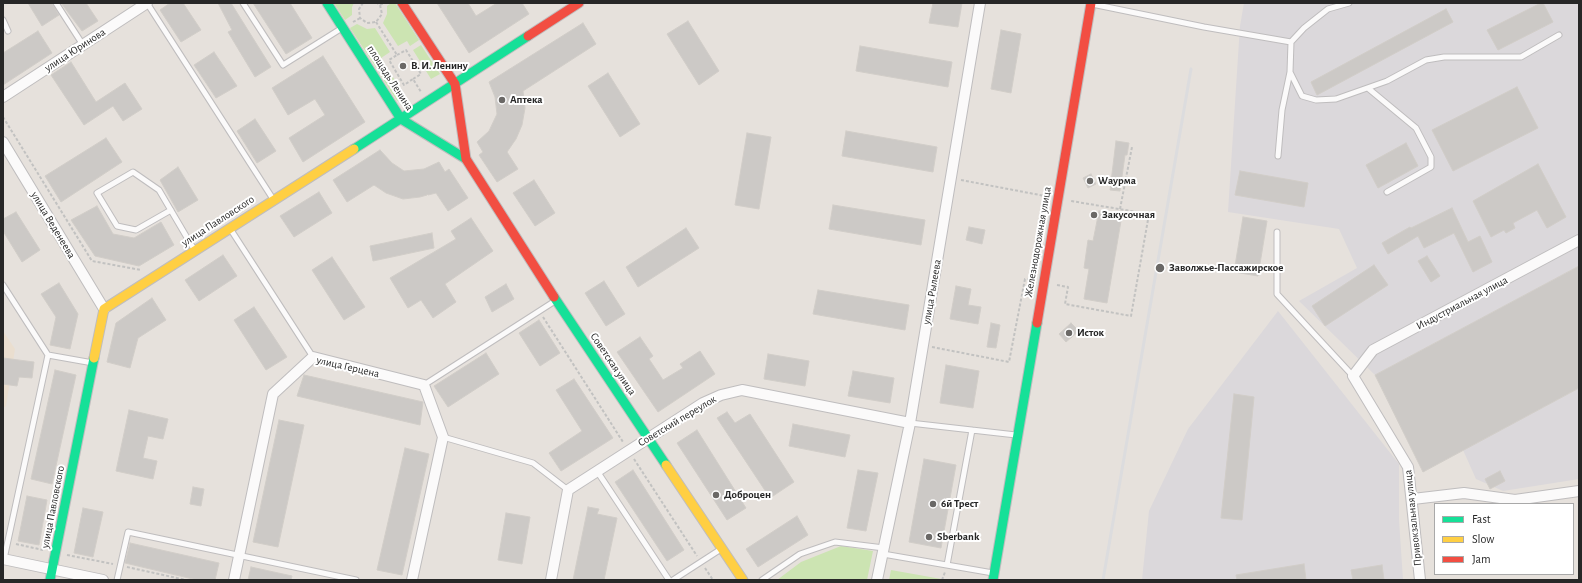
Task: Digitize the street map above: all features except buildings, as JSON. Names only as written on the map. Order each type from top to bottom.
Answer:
[{"type":"street","name":"улица Юринова","points":[[3,97],[147,3]]},
{"type":"street","name":"площадь Ленина","points":[[328,3],[401,119],[466,159]]},
{"type":"street","points":[[402,3],[455,84],[466,159]]},
{"type":"street","name":"улица Павловского","points":[[50,580],[57,553],[104,309],[230,227],[427,103],[578,3]]},
{"type":"street","name":"улица Рылеева","points":[[877,580],[910,424],[980,3]]},
{"type":"street","name":"Железнодорожная улица","points":[[993,577],[1091,4]]},
{"type":"street","name":"улица Веденеева","points":[[3,142],[104,309]]},
{"type":"street","name":"Советская улица","points":[[466,159],[556,300],[743,580]]},
{"type":"street","name":"Индустриальная улица","points":[[1354,376],[1373,350],[1579,240]]},
{"type":"street","name":"улица Герцена","points":[[234,580],[274,394],[313,357],[424,385]]},
{"type":"street","name":"Привокзальная улица","points":[[1354,376],[1408,467],[1413,499],[1420,580]]},
{"type":"street","points":[[412,580],[443,437],[424,385]]},
{"type":"street","name":"Советский переулок","points":[[568,490],[648,437],[703,403],[721,394],[742,390],[910,424]]},
{"type":"street","points":[[551,580],[568,490]]},
{"type":"street","points":[[1413,499],[1464,494],[1514,500],[1579,490]]},
{"type":"street","points":[[4,559],[103,580]]},
{"type":"lane","points":[[56,3],[82,45]]},
{"type":"lane","points":[[147,3],[274,200]]},
{"type":"lane","points":[[243,3],[283,65],[343,28]]},
{"type":"lane","points":[[1327,3],[1328,9]]},
{"type":"lane","points":[[1278,156],[1282,110],[1290,72],[1291,42],[1304,28],[1328,9],[1349,3]]},
{"type":"lane","points":[[1091,4],[1204,28],[1291,42]]},
{"type":"lane","points":[[3,20],[8,31]]},
{"type":"lane","points":[[1290,72],[1302,96],[1316,100],[1336,99],[1387,81],[1426,60],[1444,57],[1521,57],[1559,35]]},
{"type":"lane","points":[[1369,88],[1416,128],[1431,157],[1431,168],[1387,192]]},
{"type":"lane","points":[[171,210],[136,230],[117,226],[97,193],[134,172],[159,190],[171,210],[194,250]]},
{"type":"lane","points":[[230,227],[313,357]]},
{"type":"lane","points":[[1277,232],[1277,294],[1354,376]]},
{"type":"lane","points":[[3,285],[48,355],[4,559]]},
{"type":"lane","points":[[424,385],[556,300]]},
{"type":"lane","points":[[48,355],[93,363]]},
{"type":"lane","points":[[910,424],[1017,435]]},
{"type":"lane","points":[[947,565],[972,430]]},
{"type":"lane","points":[[443,437],[533,462],[568,490]]},
{"type":"lane","points":[[597,471],[669,580]]},
{"type":"lane","points":[[117,580],[128,532],[356,580]]},
{"type":"lane","points":[[762,580],[800,554],[836,542],[947,565],[993,577]]},
{"type":"lane","points":[[673,580],[722,548]]},
{"type":"path","points":[[363,3],[359,9],[360,18],[367,23],[376,22],[382,14],[380,5],[377,3]]},
{"type":"path","points":[[380,5],[384,3]]},
{"type":"path","points":[[376,22],[397,55]]},
{"type":"path","points":[[406,50],[421,74],[413,79],[404,85],[389,60],[406,50]]},
{"type":"path","points":[[413,79],[427,103]]},
{"type":"path","points":[[1120,209],[1132,147]]},
{"type":"path","points":[[8,542],[186,580]]},
{"type":"shaded area","points":[[1244,3],[1579,3],[1579,266],[1375,375],[1299,301],[1357,268],[1339,229],[1228,212],[1240,26]]},
{"type":"shaded area","points":[[1278,311],[1399,464],[1399,520],[1403,580],[1142,580],[1149,511],[1188,429]]},
{"type":"shaded area","points":[[3,331],[15,349],[6,406],[3,408]]},
{"type":"shaded area","points":[[1579,388],[1579,479],[1503,491],[1476,479],[1463,450]]},
{"type":"green space","points":[[334,3],[354,3],[352,7],[352,15],[345,20]]},
{"type":"green space","points":[[391,3],[395,3],[419,40],[410,46],[407,41],[398,46],[383,23],[387,14],[387,6]]},
{"type":"green space","points":[[357,24],[367,29],[375,28],[390,52],[381,58],[385,64],[377,69],[350,28]]},
{"type":"green space","points":[[421,45],[440,74],[431,79],[413,50]]},
{"type":"green space","points":[[387,68],[405,96],[397,101],[379,73]]},
{"type":"green space","points":[[841,546],[873,551],[867,580],[777,580],[801,562]]},
{"type":"green space","points":[[891,570],[947,580],[889,580]]},
{"type":"railway","points":[[1103,580],[1191,69]]},
{"type":"traffic: fast","points":[[327,3],[401,119],[466,159]]},
{"type":"traffic: fast","points":[[354,149],[528,36]]},
{"type":"traffic: fast","points":[[554,297],[666,465]]},
{"type":"traffic: fast","points":[[993,580],[1037,323]]},
{"type":"traffic: fast","points":[[50,580],[94,358]]},
{"type":"traffic: slow","points":[[94,358],[104,309],[354,149]]},
{"type":"traffic: slow","points":[[666,465],[743,580]]},
{"type":"traffic: jam","points":[[402,3],[455,84],[466,159],[554,297]]},
{"type":"traffic: jam","points":[[528,36],[579,3]]},
{"type":"traffic: jam","points":[[1037,323],[1091,3]]},
{"type":"place","name":"В. И. Ленину","points":[[403,66]]},
{"type":"place","name":"Аптека","points":[[502,100]]},
{"type":"place","name":"Wаурма","points":[[1090,181]]},
{"type":"place","name":"Закусочная","points":[[1094,215]]},
{"type":"place","name":"Заволжье-Пассажирское","points":[[1160,268]]},
{"type":"place","name":"Исток","points":[[1069,333]]},
{"type":"place","name":"Доброцен","points":[[716,495]]},
{"type":"place","name":"6й Трест","points":[[933,504]]},
{"type":"place","name":"Sberbank","points":[[929,537]]}]
